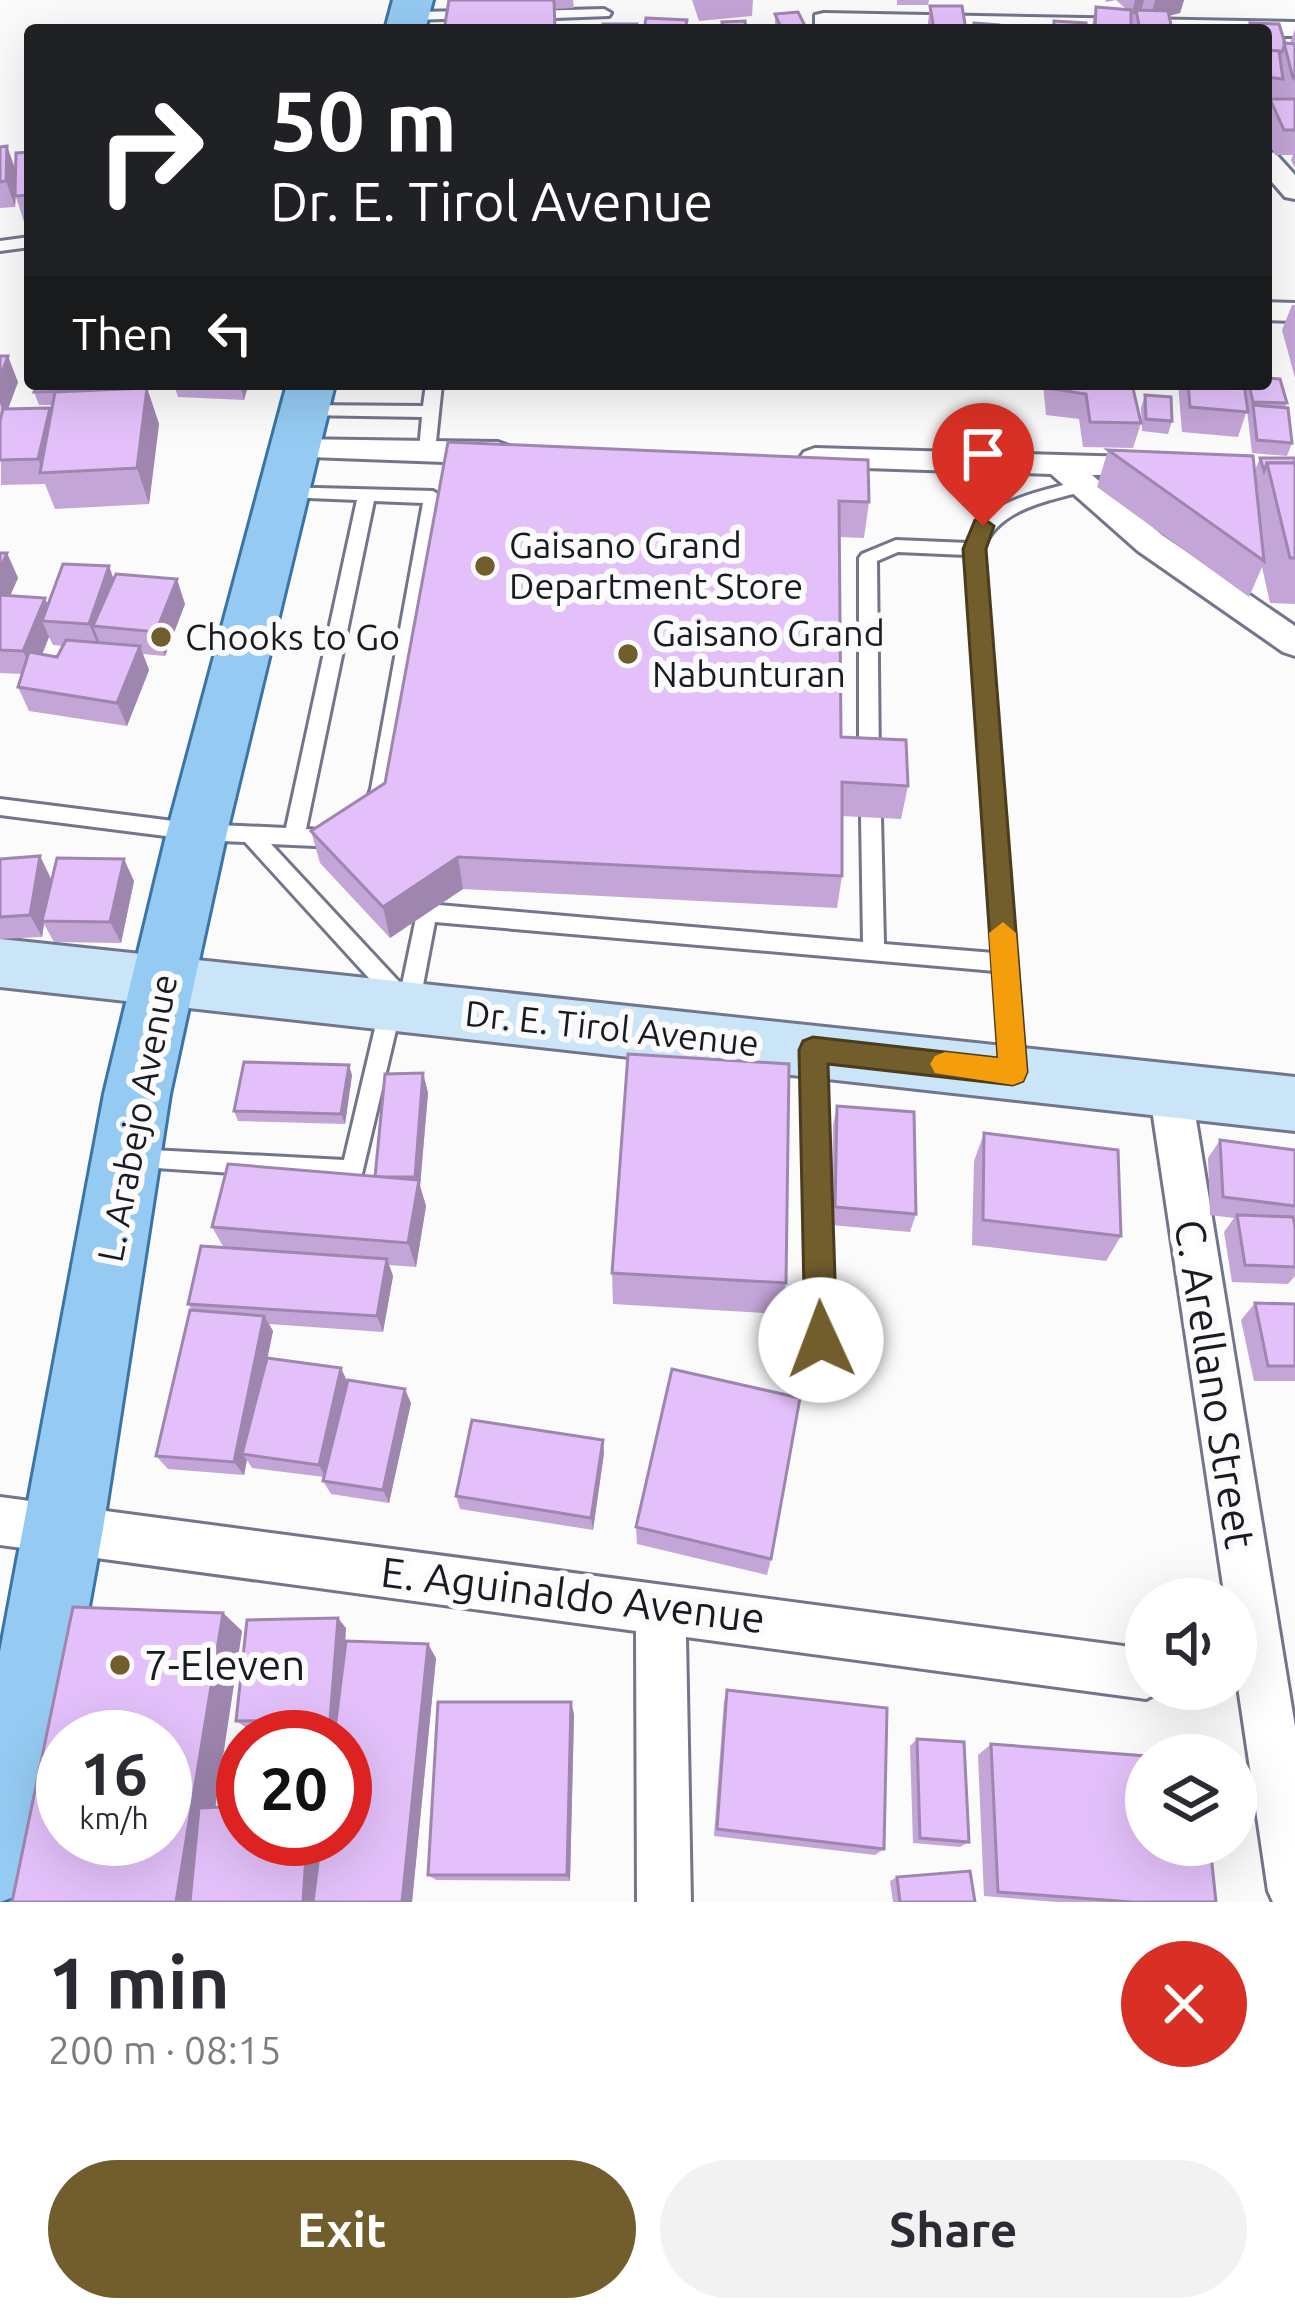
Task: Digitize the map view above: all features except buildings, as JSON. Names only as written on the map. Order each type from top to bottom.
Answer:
[{"type":"main road","name":"L. Arabejo Avenue","points":[[0,1861],[11,1742],[64,1529],[126,1158],[163,979],[224,833],[298,433]]},
{"type":"main road","name":"Dr. E. Tirol Avenue","points":[[0,963],[1295,1104]]},
{"type":"street","points":[[1090,0],[1114,24]]},
{"type":"street","points":[[1255,0],[1292,29]]},
{"type":"street","points":[[822,17],[1051,24]]},
{"type":"street","points":[[1272,166],[1295,191]]},
{"type":"street","points":[[298,433],[427,451],[520,453]]},
{"type":"street","points":[[778,458],[1070,475],[1201,467]]},
{"type":"street","points":[[1070,475],[1150,543],[1295,644]]},
{"type":"street","name":"C. Arellano Street","points":[[1170,1089],[1295,1892]]},
{"type":"street","name":"E. Aguinaldo Avenue","points":[[0,1521],[1125,1671]]},
{"type":"street","points":[[661,1606],[664,1902]]},
{"type":"lane","points":[[523,15],[604,13]]},
{"type":"lane","points":[[409,15],[500,15]]},
{"type":"lane","points":[[427,451],[433,390]]},
{"type":"lane","points":[[298,433],[431,412]]},
{"type":"lane","points":[[0,807],[224,833],[295,837],[360,833],[381,788],[434,496],[367,494],[298,433]]},
{"type":"lane","points":[[1013,1072],[974,549],[983,526],[1070,475]]},
{"type":"lane","points":[[295,837],[367,494]]},
{"type":"lane","points":[[870,772],[868,558],[896,546],[974,549]]},
{"type":"lane","points":[[871,817],[874,952]]},
{"type":"lane","points":[[224,833],[400,1005]]},
{"type":"lane","points":[[126,1158],[352,1171],[427,913],[1005,964]]},
{"type":"lane","points":[[813,1050],[821,1340]]},
{"type":"slow traffic","points":[[945,1064],[1013,1072],[1003,933]]},
{"type":"place","name":"Gaisano Grand Department Store","points":[[485,566]]},
{"type":"place","name":"Chooks to Go","points":[[161,637]]},
{"type":"place","name":"Gaisano Grand Nabunturan","points":[[628,654]]},
{"type":"place","name":"7-Eleven","points":[[120,1665]]},
{"type":"route","points":[[821,1340],[813,1050],[1013,1072],[974,549],[983,526]]}]
